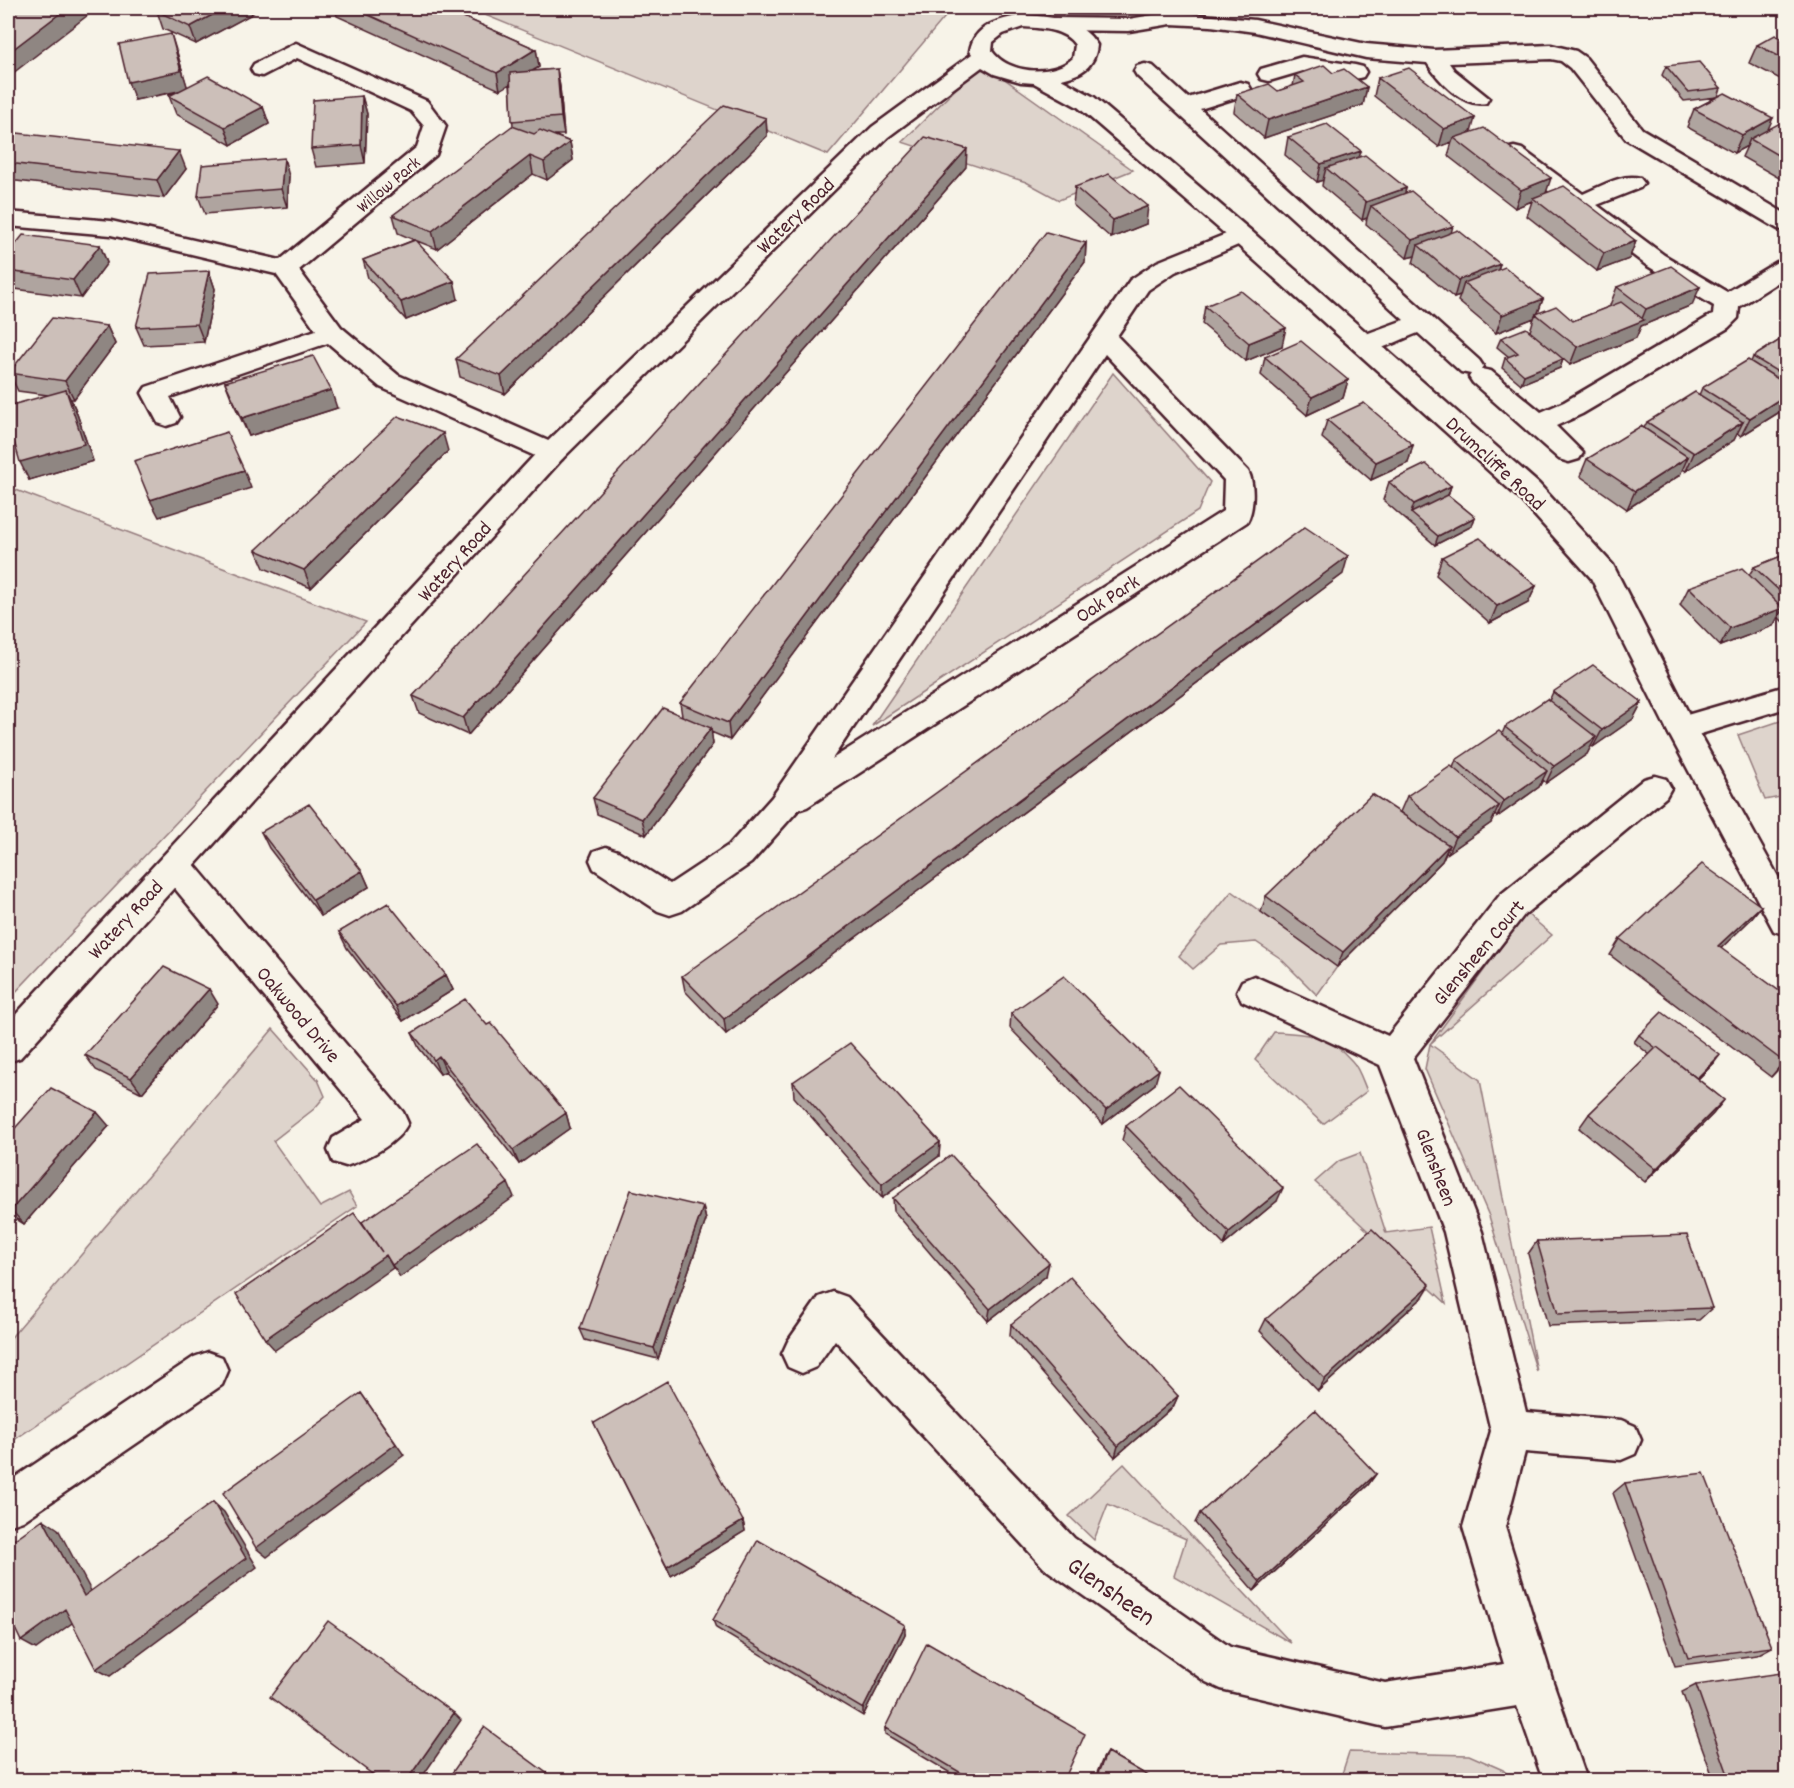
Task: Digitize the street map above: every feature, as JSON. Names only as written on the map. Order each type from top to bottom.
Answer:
[{"type":"street","points":[[1005,8],[1080,36],[1086,45],[1083,59],[1086,102]]},
{"type":"street","points":[[982,38],[1004,25],[1047,22],[1130,25],[1171,18],[1211,20],[1255,26],[1366,51],[1434,57],[1543,52],[1568,56],[1578,63],[1634,134],[1786,224]]},
{"type":"street","points":[[1031,77],[1064,73],[1130,25]]},
{"type":"street","name":"Drumcliffe Road","points":[[982,38],[997,69],[1031,77],[1086,102],[1241,235],[1529,491],[1603,572],[1681,728],[1786,921]]},
{"type":"street","name":"Watery Road","points":[[8,1047],[552,453],[880,132],[924,99],[982,38]]},
{"type":"street","points":[[1302,64],[1310,39]]},
{"type":"street","name":"Willow Park","points":[[262,69],[296,50],[419,106],[435,126],[429,150],[285,269]]},
{"type":"street","points":[[1434,57],[1446,75],[1478,98]]},
{"type":"street","points":[[1269,74],[1302,64],[1355,72]]},
{"type":"street","points":[[1145,71],[1569,453]]},
{"type":"street","name":"Watery Road","points":[[924,99],[1031,77]]},
{"type":"street","points":[[1185,106],[1240,89]]},
{"type":"street","points":[[1513,153],[1655,260],[1727,303]]},
{"type":"street","points":[[1579,204],[1632,183]]},
{"type":"street","points":[[8,219],[111,228],[285,269],[332,333],[389,381],[552,453]]},
{"type":"street","name":"Oak Park","points":[[606,860],[670,901],[740,854],[783,806],[1139,285],[1166,267],[1241,235]]},
{"type":"street","points":[[1727,303],[1786,267]]},
{"type":"street","points":[[1538,424],[1573,408],[1719,322],[1725,318],[1727,303]]},
{"type":"street","points":[[1364,344],[1422,321]]},
{"type":"street","points":[[167,417],[155,393],[332,333]]},
{"type":"street","name":"Oak Park","points":[[783,806],[1237,515],[1238,478],[1104,338]]},
{"type":"street","points":[[1681,728],[1786,697]]},
{"type":"street","name":"Glensheen Court","points":[[1394,1055],[1512,905],[1655,788]]},
{"type":"street","name":"Oakwood Drive","points":[[175,865],[390,1123],[346,1150]]},
{"type":"street","points":[[1254,991],[1394,1055]]},
{"type":"street","name":"Glensheen","points":[[1394,1055],[1462,1232],[1511,1431],[1484,1527],[1531,1682],[1565,1780]]},
{"type":"street","name":"Glensheen","points":[[802,1354],[833,1311],[1059,1553],[1221,1667],[1385,1705],[1531,1682]]},
{"type":"street","points":[[8,1506],[208,1371]]},
{"type":"street","points":[[1511,1431],[1621,1440]]},
{"type":"shaded area","points":[[468,8],[940,8],[945,17],[828,155]]},
{"type":"shaded area","points":[[982,63],[1133,170],[1059,200],[1026,182],[902,142]]},
{"type":"shaded area","points":[[1113,373],[1210,482],[1198,511],[872,726]]},
{"type":"shaded area","points":[[8,487],[366,622],[8,1000]]},
{"type":"shaded area","points":[[1786,719],[1786,796],[1765,800],[1738,735]]},
{"type":"shaded area","points":[[1232,891],[1337,967],[1317,995],[1280,958],[1256,942],[1221,945],[1193,969],[1179,956]]},
{"type":"shaded area","points":[[1526,913],[1552,935],[1430,1044]]},
{"type":"shaded area","points":[[273,1029],[318,1080],[325,1096],[314,1109],[273,1141],[320,1207],[349,1192],[357,1206],[8,1444],[8,1341]]},
{"type":"shaded area","points":[[1274,1032],[1317,1037],[1335,1046],[1344,1052],[1359,1071],[1367,1091],[1323,1124],[1255,1060]]},
{"type":"shaded area","points":[[1430,1044],[1480,1080],[1537,1372],[1489,1216],[1425,1069]]},
{"type":"shaded area","points":[[1360,1153],[1386,1233],[1429,1227],[1446,1303],[1315,1182],[1339,1161]]},
{"type":"shaded area","points":[[1124,1464],[1291,1643],[1174,1576],[1186,1539],[1108,1504],[1094,1540],[1069,1516]]},
{"type":"shaded area","points":[[1349,1752],[1469,1755],[1503,1770],[1513,1780],[1340,1780]]},
{"type":"building","points":[[17,8],[67,8],[8,53],[8,14]]},
{"type":"building","points":[[163,8],[225,8],[190,27],[157,11]]},
{"type":"building","points":[[353,8],[443,8],[536,49],[497,73]]},
{"type":"building","points":[[171,34],[181,71],[128,82],[119,44]]},
{"type":"building","points":[[1775,35],[1786,41],[1786,60],[1757,45]]},
{"type":"building","points":[[1699,62],[1721,88],[1688,92],[1666,66]]},
{"type":"building","points":[[1324,65],[1333,73],[1344,69],[1367,87],[1268,120],[1237,94],[1269,84],[1278,91],[1304,82],[1295,75]]},
{"type":"building","points":[[1409,68],[1475,118],[1444,129],[1378,78]]},
{"type":"building","points":[[557,69],[561,117],[512,121],[510,73]]},
{"type":"building","points":[[208,76],[263,107],[225,127],[169,96]]},
{"type":"building","points":[[1725,93],[1773,118],[1742,135],[1694,109]]},
{"type":"building","points":[[362,96],[361,145],[311,149],[313,100]]},
{"type":"building","points":[[724,105],[766,118],[501,376],[456,359]]},
{"type":"building","points":[[1780,123],[1786,127],[1786,160],[1750,139]]},
{"type":"building","points":[[1327,124],[1361,151],[1321,164],[1288,137]]},
{"type":"building","points":[[512,126],[534,134],[540,130],[570,142],[544,162],[530,156],[432,231],[393,215]]},
{"type":"building","points":[[1484,128],[1551,178],[1521,190],[1454,138]]},
{"type":"building","points":[[8,132],[179,151],[157,180],[8,163]]},
{"type":"building","points":[[925,137],[967,149],[463,718],[413,696]]},
{"type":"building","points":[[1365,155],[1406,188],[1366,202],[1326,168]]},
{"type":"building","points":[[284,158],[281,189],[198,196],[202,165]]},
{"type":"building","points":[[1109,174],[1148,206],[1113,220],[1075,187]]},
{"type":"building","points":[[1564,186],[1636,241],[1604,253],[1533,198]]},
{"type":"building","points":[[1411,191],[1453,226],[1412,240],[1371,206]]},
{"type":"building","points":[[1458,230],[1500,264],[1459,280],[1418,245]]},
{"type":"building","points":[[1046,232],[1086,243],[728,723],[680,703]]},
{"type":"building","points":[[23,235],[100,245],[73,280],[8,271],[8,254]]},
{"type":"building","points":[[415,240],[454,281],[401,302],[363,260]]},
{"type":"building","points":[[1671,266],[1700,287],[1646,309],[1617,287]]},
{"type":"building","points":[[1505,267],[1543,299],[1502,315],[1464,283]]},
{"type":"building","points":[[209,271],[197,324],[136,327],[150,274]]},
{"type":"building","points":[[1241,291],[1286,328],[1249,343],[1205,306]]},
{"type":"building","points":[[1621,302],[1644,320],[1577,347],[1536,314],[1556,306],[1573,321]]},
{"type":"building","points":[[52,318],[107,326],[65,381],[9,373]]},
{"type":"building","points":[[1526,328],[1563,359],[1524,375],[1505,358],[1518,353],[1501,338]]},
{"type":"building","points":[[1786,336],[1786,377],[1753,357]]},
{"type":"building","points":[[1301,341],[1348,380],[1312,397],[1265,357]]},
{"type":"building","points":[[313,356],[331,390],[242,418],[225,382]]},
{"type":"building","points":[[1748,360],[1786,384],[1786,395],[1750,418],[1702,388]]},
{"type":"building","points":[[66,390],[84,444],[20,462],[8,421],[8,406]]},
{"type":"building","points":[[1695,392],[1743,422],[1694,453],[1647,422]]},
{"type":"building","points":[[1364,403],[1413,445],[1376,462],[1327,420]]},
{"type":"building","points":[[398,416],[443,433],[304,570],[256,550]]},
{"type":"building","points":[[1641,426],[1688,457],[1635,491],[1587,459]]},
{"type":"building","points":[[227,432],[244,470],[150,500],[134,461]]},
{"type":"building","points":[[1426,464],[1451,486],[1414,504],[1389,482]]},
{"type":"building","points":[[1448,495],[1475,517],[1438,536],[1411,513]]},
{"type":"building","points":[[1305,527],[1348,556],[724,1019],[682,976]]},
{"type":"building","points":[[1480,538],[1536,586],[1497,606],[1442,557]]},
{"type":"building","points":[[1786,554],[1786,597],[1754,567]]},
{"type":"building","points":[[1742,568],[1783,608],[1730,628],[1689,587]]},
{"type":"building","points":[[1593,665],[1642,702],[1602,730],[1553,692]]},
{"type":"building","points":[[1547,699],[1596,737],[1554,766],[1505,727]]},
{"type":"building","points":[[663,708],[711,728],[642,819],[593,798]]},
{"type":"building","points":[[1499,731],[1547,771],[1504,801],[1456,760]]},
{"type":"building","points":[[1451,766],[1499,806],[1455,837],[1407,796]]},
{"type":"building","points":[[1372,794],[1449,845],[1343,952],[1266,896]]},
{"type":"building","points":[[309,804],[362,871],[313,900],[261,832]]},
{"type":"building","points":[[1702,864],[1761,906],[1718,946],[1786,996],[1786,1059],[1784,1062],[1620,939]]},
{"type":"building","points":[[388,903],[446,975],[396,1006],[339,932]]},
{"type":"building","points":[[164,967],[209,989],[131,1078],[85,1055]]},
{"type":"building","points":[[1064,976],[1159,1070],[1106,1110],[1011,1013]]},
{"type":"building","points":[[465,999],[487,1025],[491,1023],[566,1113],[513,1150],[439,1056],[434,1060],[412,1033]]},
{"type":"building","points":[[1662,1012],[1720,1055],[1697,1078],[1639,1035]]},
{"type":"building","points":[[850,1043],[940,1142],[882,1184],[793,1082]]},
{"type":"building","points":[[1657,1047],[1724,1100],[1656,1169],[1589,1114]]},
{"type":"building","points":[[1179,1085],[1283,1188],[1229,1232],[1126,1126]]},
{"type":"building","points":[[51,1088],[97,1112],[11,1210],[8,1209],[8,1136]]},
{"type":"building","points":[[477,1144],[508,1183],[392,1265],[386,1255],[265,1339],[236,1294],[354,1213],[382,1252],[362,1222]]},
{"type":"building","points":[[951,1155],[1049,1263],[990,1309],[893,1198]]},
{"type":"building","points":[[631,1190],[703,1207],[654,1348],[580,1329]]},
{"type":"building","points":[[1372,1229],[1430,1285],[1325,1379],[1266,1319]]},
{"type":"building","points":[[1687,1235],[1712,1308],[1558,1314],[1537,1241]]},
{"type":"building","points":[[1070,1277],[1178,1396],[1118,1446],[1011,1324]]},
{"type":"building","points":[[667,1381],[743,1521],[667,1567],[594,1423]]},
{"type":"building","points":[[361,1393],[396,1444],[256,1548],[223,1493]]},
{"type":"building","points":[[1315,1410],[1376,1474],[1260,1582],[1200,1513]]},
{"type":"building","points":[[1704,1473],[1772,1647],[1688,1658],[1625,1483]]},
{"type":"building","points":[[213,1502],[246,1558],[96,1669],[65,1609],[21,1641],[8,1614],[8,1544],[43,1519],[84,1596]]},
{"type":"building","points":[[758,1540],[905,1625],[863,1709],[713,1620]]},
{"type":"building","points":[[328,1621],[454,1713],[407,1780],[380,1780],[270,1697]]},
{"type":"building","points":[[927,1643],[1085,1734],[1064,1780],[973,1780],[885,1728]]},
{"type":"building","points":[[1781,1673],[1786,1686],[1786,1780],[1730,1780],[1696,1685]]},
{"type":"building","points":[[484,1727],[556,1780],[447,1780]]},
{"type":"building","points":[[1107,1752],[1155,1780],[1095,1780]]}]
